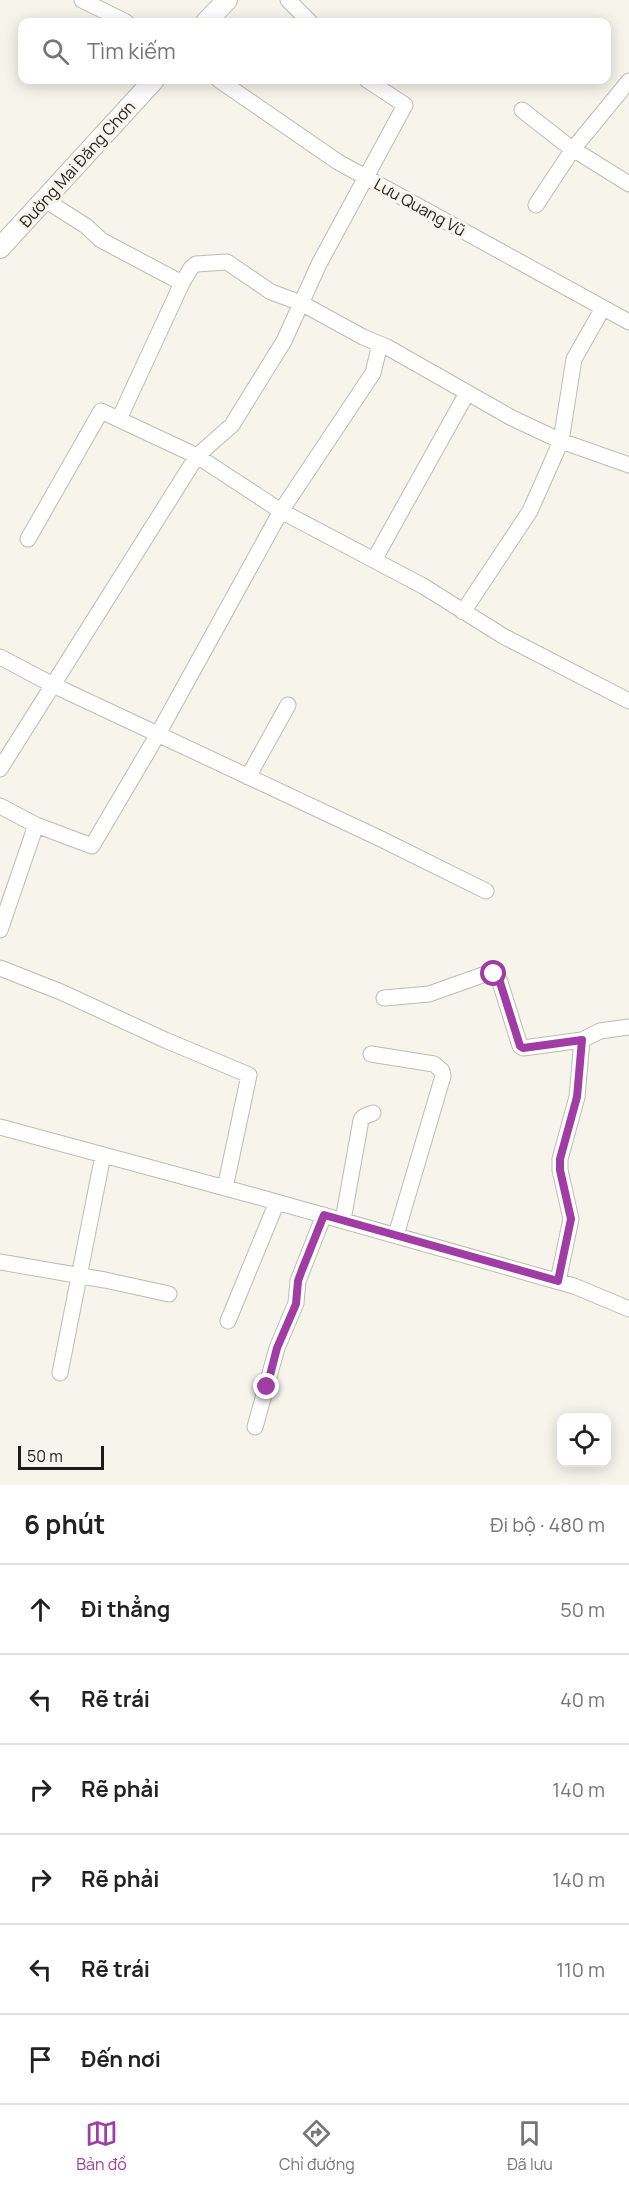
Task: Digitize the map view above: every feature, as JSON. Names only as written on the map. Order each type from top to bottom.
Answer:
[{"type":"main road","points":[[210,18],[227,0]]},
{"type":"main road","name":"Đường Mai Đăng Chơn","points":[[0,248],[150,84]]},
{"type":"street","points":[[82,0],[118,18]]},
{"type":"street","points":[[288,0],[306,18]]},
{"type":"street","points":[[536,205],[573,149],[629,81]]},
{"type":"street","name":"Lưu Quang Vũ","points":[[225,84],[338,162],[629,322]]},
{"type":"street","points":[[0,769],[197,456],[232,425],[284,341],[319,264],[405,105],[373,84]]},
{"type":"street","points":[[522,110],[573,149],[629,184]]},
{"type":"street","points":[[45,200],[86,226],[101,240],[182,284]]},
{"type":"street","points":[[119,419],[191,268],[196,264],[227,262],[271,292],[301,303],[380,344],[512,418],[561,441],[629,465]]},
{"type":"street","points":[[463,612],[531,511],[561,441],[574,359],[603,308]]},
{"type":"street","points":[[0,806],[36,825],[92,846],[158,734],[281,511],[373,373],[380,344]]},
{"type":"street","points":[[374,560],[467,393]]},
{"type":"street","points":[[28,539],[101,411],[197,456],[281,511],[423,586],[463,612],[552,662],[629,700]]},
{"type":"street","points":[[0,657],[53,685],[379,837],[486,891]]},
{"type":"street","points":[[248,777],[288,705]]},
{"type":"street","points":[[0,930],[36,825]]},
{"type":"street","points":[[0,968],[61,992],[165,1040],[249,1075],[225,1188]]},
{"type":"street","points":[[384,998],[429,994],[491,972],[499,979],[520,1046],[523,1048],[582,1040],[600,1031],[629,1027]]},
{"type":"street","points":[[558,1281],[571,1219],[560,1170],[560,1159],[577,1097],[582,1040]]},
{"type":"street","points":[[371,1054],[434,1064],[442,1071],[443,1076],[396,1235]]},
{"type":"street","points":[[343,1221],[361,1120],[373,1113]]},
{"type":"street","points":[[0,1127],[558,1281],[629,1309]]},
{"type":"street","points":[[60,1373],[103,1155]]},
{"type":"street","points":[[228,1321],[277,1202]]},
{"type":"street","points":[[255,1427],[277,1348],[296,1304],[298,1281],[324,1215]]},
{"type":"street","points":[[0,1262],[105,1280],[169,1294]]},
{"type":"route","points":[[267,1387],[283,1329],[296,1304],[298,1281],[324,1215],[558,1281],[571,1226],[571,1212],[562,1181],[560,1159],[577,1097],[582,1040],[523,1048],[520,1046],[499,979],[494,974]]}]
